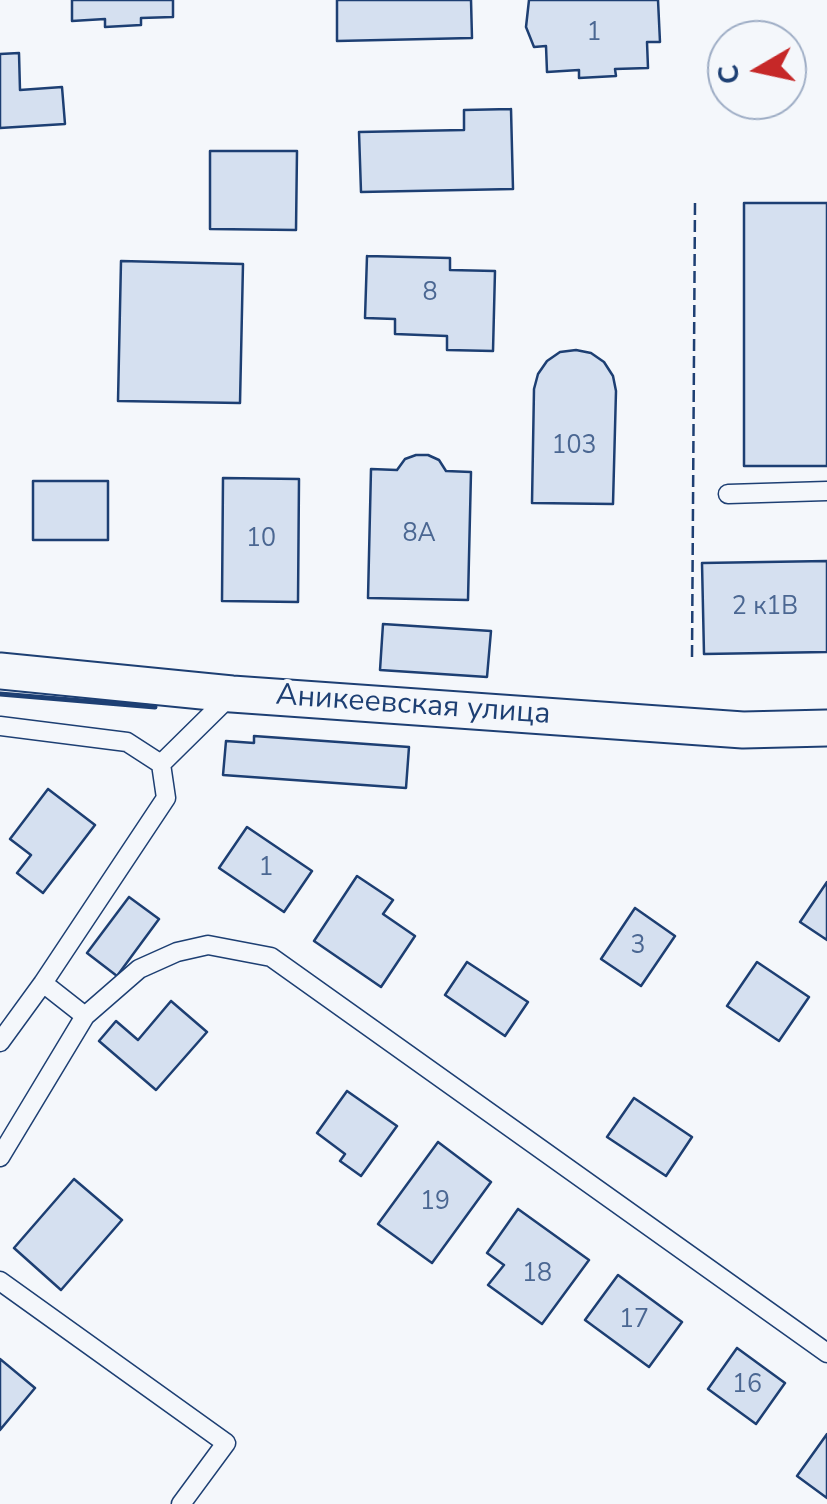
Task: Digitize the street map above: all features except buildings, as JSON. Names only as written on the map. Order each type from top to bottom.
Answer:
[{"type":"street","name":"Аникеевская улица","points":[[0,672],[232,694],[744,730],[827,728]]},
{"type":"lane","points":[[728,494],[827,492]]},
{"type":"lane","points":[[161,764],[232,694]]},
{"type":"lane","points":[[0,726],[127,742],[161,764],[166,798],[44,983],[0,1042]]},
{"type":"lane","points":[[0,1156],[86,1016],[140,969],[177,952],[208,945],[270,957],[827,1353]]},
{"type":"lane","points":[[44,983],[86,1016]]},
{"type":"lane","points":[[0,1280],[226,1444],[181,1504]]},
{"type":"fence","points":[[692,657],[695,202]]},
{"type":"wall","points":[[0,694],[155,707]]}]
